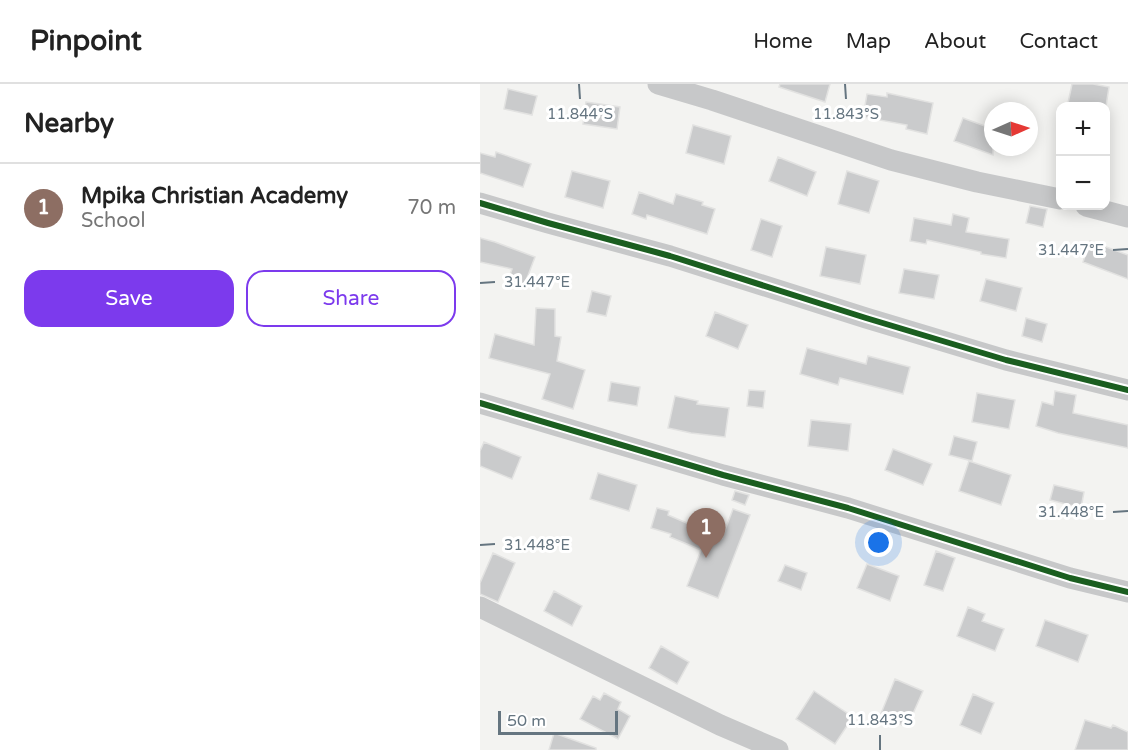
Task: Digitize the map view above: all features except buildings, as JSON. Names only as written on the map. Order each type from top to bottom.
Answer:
[{"type":"street","points":[[658,84],[891,160],[977,182],[1056,198]]},
{"type":"street","points":[[480,202],[670,256],[1006,360],[1128,390]]},
{"type":"street","points":[[1101,210],[1128,217]]},
{"type":"street","points":[[480,403],[723,475],[848,508],[1070,578],[1128,592]]},
{"type":"street","points":[[480,607],[778,750]]},
{"type":"cycle path","points":[[480,203],[670,256],[1006,360],[1128,390]]},
{"type":"cycle path","points":[[480,403],[723,475],[848,508],[1070,578],[1128,592]]},
{"type":"place","name":"Mpika Christian Academy","points":[[706,558]]}]
